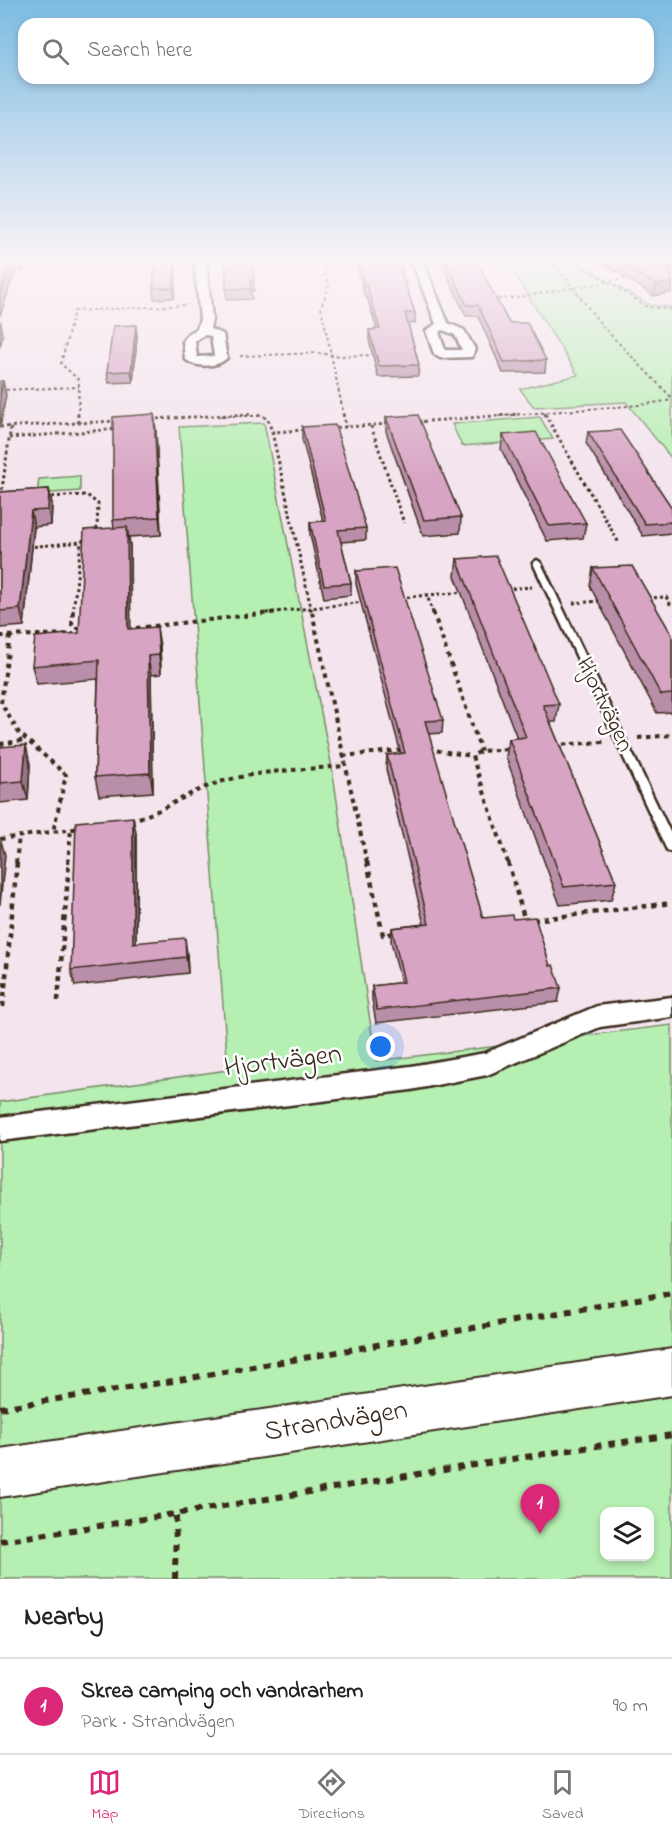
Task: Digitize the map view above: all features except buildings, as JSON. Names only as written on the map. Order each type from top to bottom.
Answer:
[{"type":"street","points":[[200,333],[189,341],[191,359],[214,362],[221,357],[217,334],[211,333]]},
{"type":"street","name":"Hjortvägen","points":[[0,1129],[422,1076],[487,1064],[597,1017],[672,1007]]},
{"type":"street","name":"Strandvägen","points":[[0,1473],[672,1372]]},
{"type":"lane","name":"Hjortvägen","points":[[537,563],[672,848]]},
{"type":"path","points":[[69,333],[61,363],[79,380],[78,423]]},
{"type":"path","points":[[326,333],[346,427]]},
{"type":"path","points":[[608,333],[672,399]]},
{"type":"path","points":[[221,357],[318,353],[331,355],[384,354]]},
{"type":"path","points":[[0,390],[79,387]]},
{"type":"path","points":[[406,423],[544,413],[672,399]]},
{"type":"path","points":[[544,413],[618,543]]},
{"type":"path","points":[[146,419],[258,414],[268,419],[382,935],[406,932]]},
{"type":"path","points":[[0,427],[124,421]]},
{"type":"path","points":[[325,429],[394,424]]},
{"type":"path","points":[[0,500],[11,426]]},
{"type":"path","points":[[371,426],[404,523]]},
{"type":"path","points":[[9,438],[116,429]]},
{"type":"path","points":[[272,432],[314,429]]},
{"type":"path","points":[[23,548],[81,542],[97,530],[98,504],[87,495],[44,497]]},
{"type":"path","points":[[0,636],[88,633],[72,625],[81,542]]},
{"type":"path","points":[[504,589],[548,586]]},
{"type":"path","points":[[393,599],[471,591]]},
{"type":"path","points":[[427,595],[481,751]]},
{"type":"path","points":[[644,599],[666,597],[672,607]]},
{"type":"path","points":[[123,629],[369,601]]},
{"type":"path","points":[[556,604],[611,601]]},
{"type":"path","points":[[10,636],[1,703],[19,733],[66,775],[52,832]]},
{"type":"path","points":[[551,746],[672,735]]},
{"type":"path","points":[[0,744],[26,740]]},
{"type":"path","points":[[424,749],[472,756],[481,751],[516,748]]},
{"type":"path","points":[[344,756],[406,750]]},
{"type":"path","points":[[472,756],[502,842],[525,921]]},
{"type":"path","points":[[119,822],[141,819],[164,810],[212,784],[255,776],[345,766]]},
{"type":"path","points":[[0,839],[86,827]]},
{"type":"path","points":[[58,1001],[71,829]]},
{"type":"path","points":[[3,1007],[19,836]]},
{"type":"path","points":[[513,922],[672,903]]},
{"type":"path","points":[[0,1408],[179,1380],[672,1293]]},
{"type":"path","points":[[0,1541],[672,1435]]},
{"type":"path","points":[[175,1579],[176,1515]]},
{"type":"green space","points":[[551,333],[672,333],[672,459],[626,402],[534,407],[520,389],[578,375]]},
{"type":"green space","points":[[540,417],[553,439],[462,446],[452,424]]},
{"type":"green space","points":[[264,423],[332,768],[376,1061],[672,1025],[672,1579],[0,1579],[0,1102],[228,1070],[179,427]]},
{"type":"green space","points":[[80,476],[80,491],[37,494],[39,479]]},
{"type":"place","name":"Skrea camping och vandrarhem","points":[[540,1534]]}]
